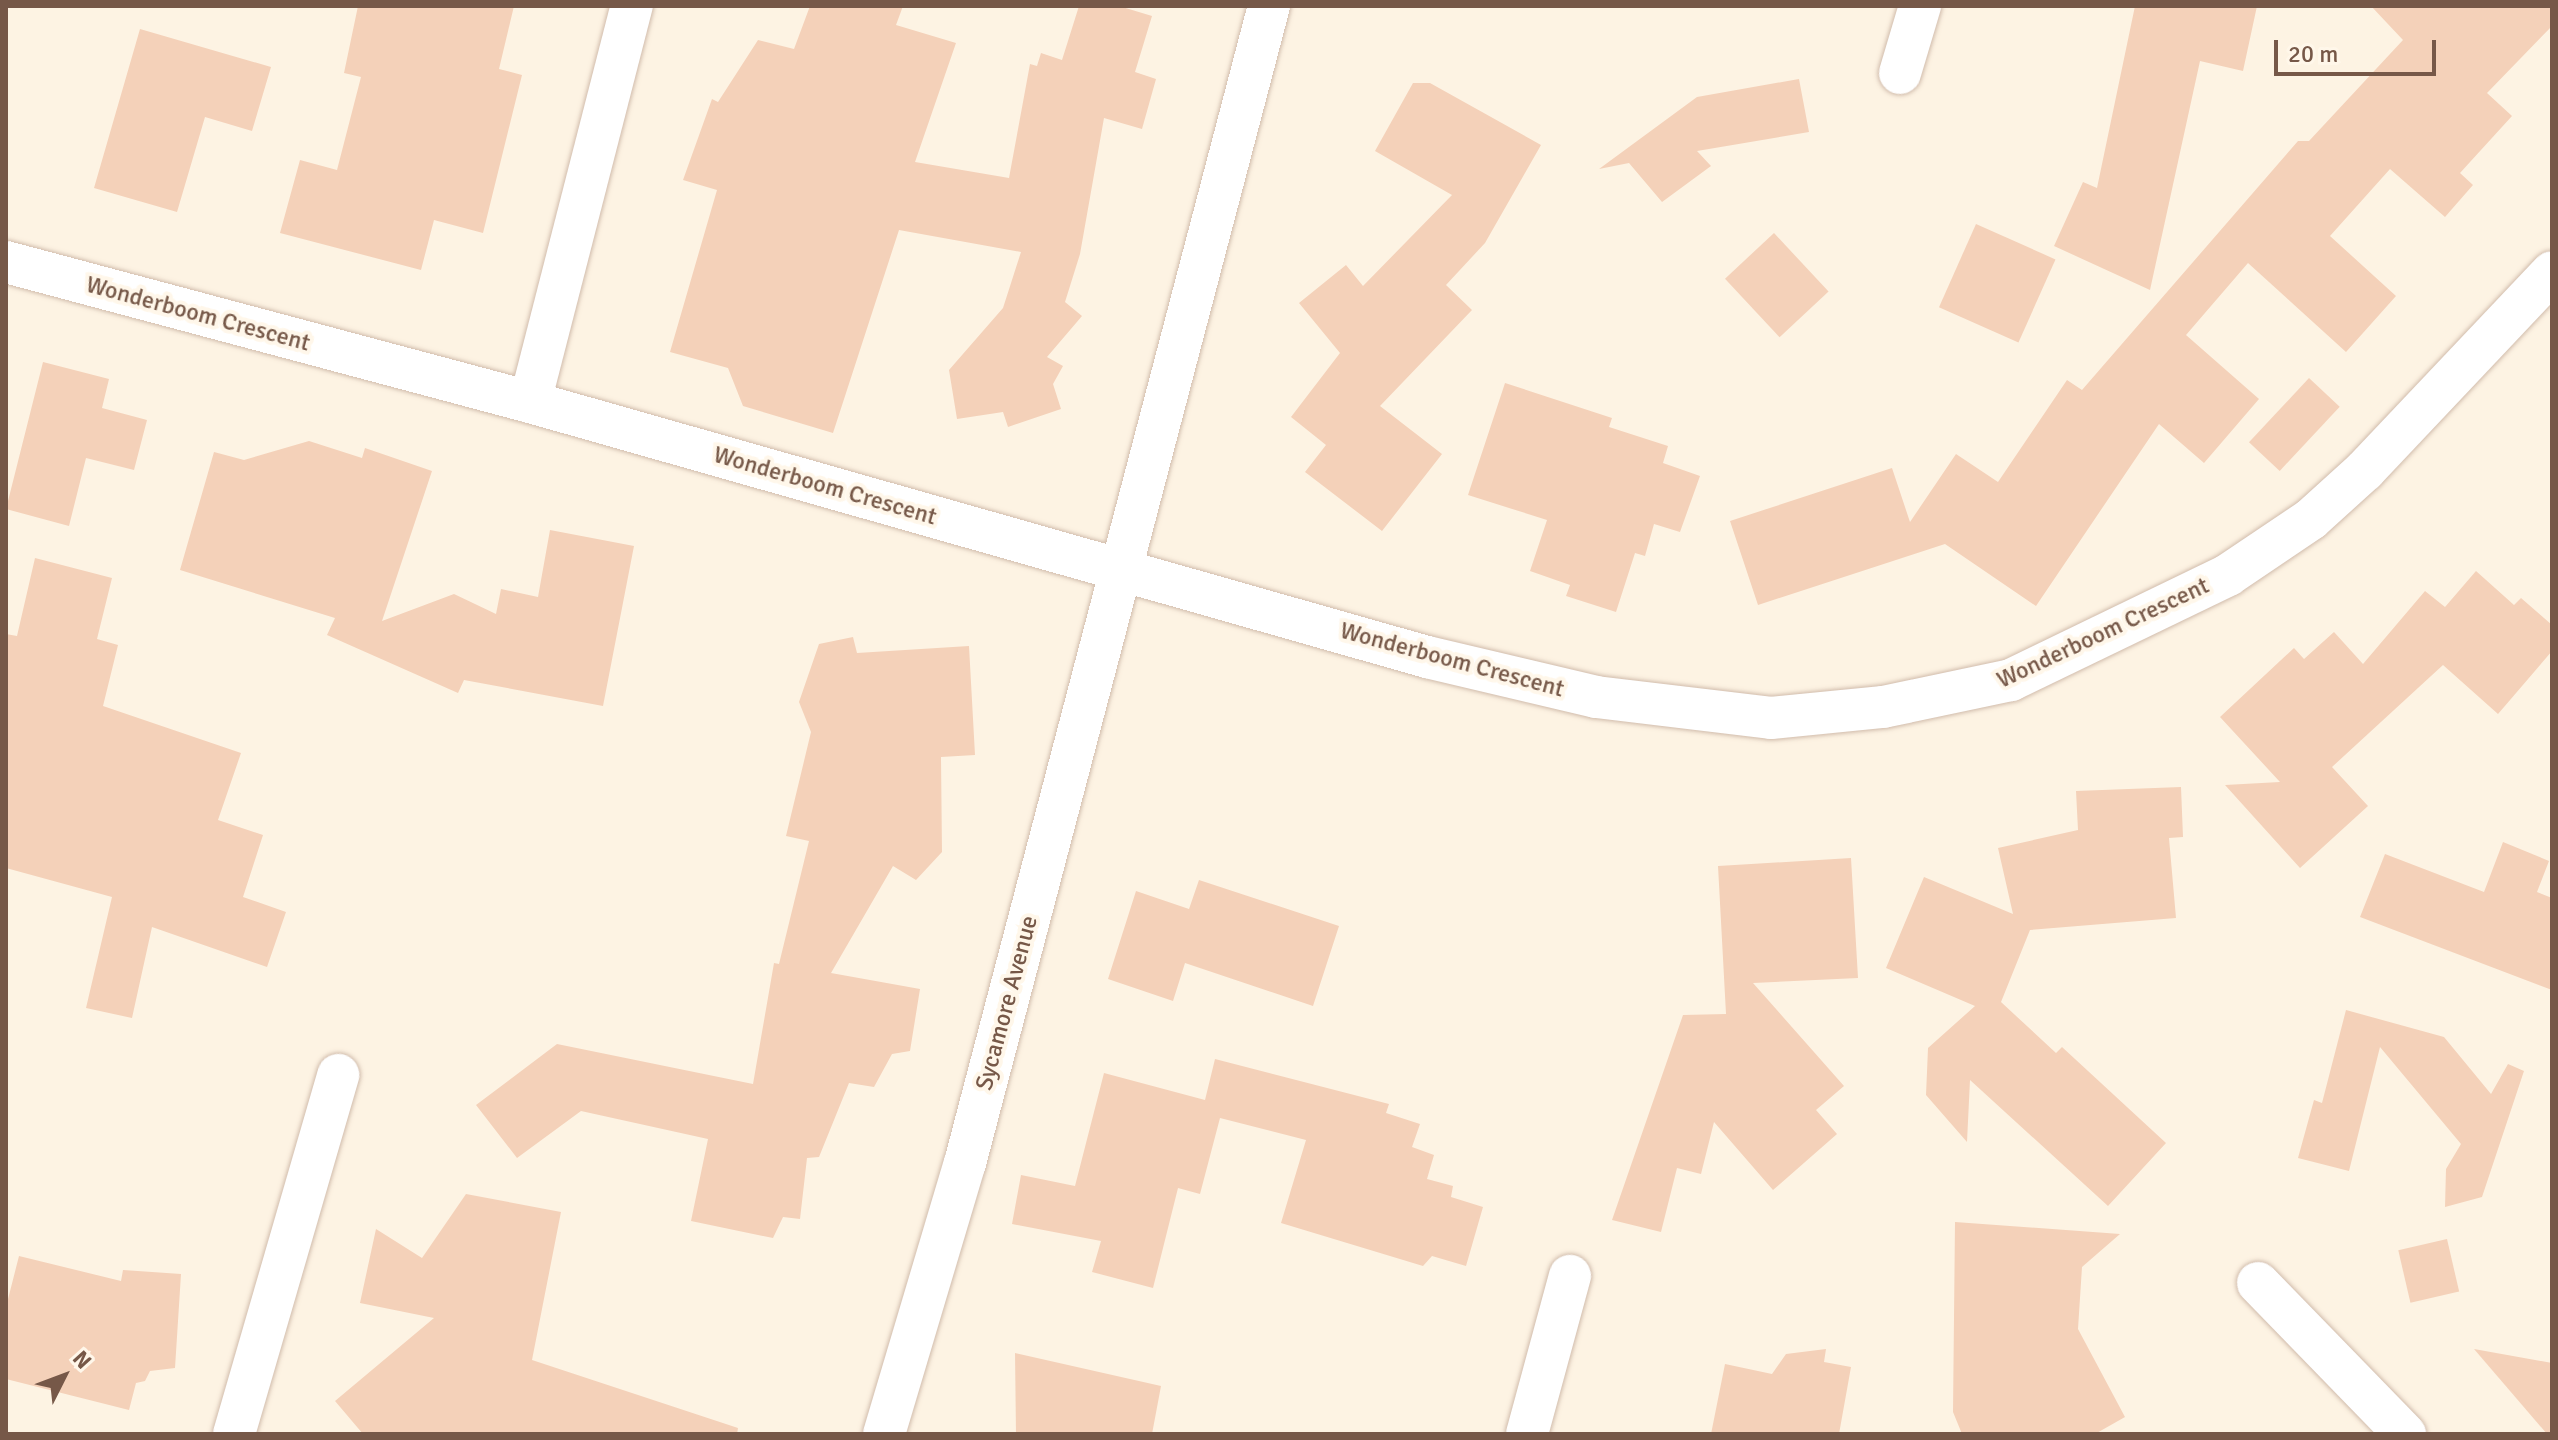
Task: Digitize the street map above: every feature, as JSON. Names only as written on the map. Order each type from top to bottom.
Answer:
[{"type":"street","points":[[530,402],[632,6]]},
{"type":"street","points":[[1121,569],[1269,6]]},
{"type":"street","points":[[1900,73],[1920,6]]},
{"type":"street","name":"Wonderboom Crescent","points":[[6,262],[530,402],[1427,657],[1596,697],[1771,718],[1883,707],[2011,680],[2228,575],[2311,519],[2365,470],[2552,272]]},
{"type":"street","name":"Sycamore Avenue","points":[[884,1434],[965,1163],[1121,569]]},
{"type":"street","points":[[234,1434],[338,1075]]},
{"type":"street","points":[[1527,1434],[1570,1276]]},
{"type":"street","points":[[2258,1283],[2405,1434]]},
{"type":"building","points":[[358,6],[514,6],[499,69],[522,75],[483,233],[434,220],[421,270],[280,233],[300,160],[337,170],[361,77],[344,73]]},
{"type":"building","points":[[810,6],[903,6],[896,25],[956,43],[915,162],[1009,178],[1030,64],[1037,66],[1041,53],[1062,60],[1079,6],[1119,6],[1152,16],[1135,72],[1156,79],[1142,129],[1104,118],[1080,254],[1065,302],[1082,316],[1047,357],[1063,366],[1053,384],[1061,409],[1008,427],[1003,412],[957,419],[949,370],[1003,308],[1021,252],[899,230],[833,433],[743,406],[728,368],[670,352],[717,190],[683,180],[712,99],[718,102],[758,40],[794,49]]},
{"type":"building","points":[[2135,6],[2257,6],[2243,71],[2200,61],[2150,290],[2054,246],[2083,182],[2097,188]]},
{"type":"building","points":[[2371,6],[2552,6],[2552,26],[2487,93],[2512,116],[2460,173],[2473,185],[2445,217],[2390,169],[2330,236],[2396,296],[2346,352],[2248,263],[2186,335],[2259,399],[2204,463],[2159,424],[2036,606],[1945,544],[1758,605],[1730,521],[1892,468],[1910,522],[1956,454],[1998,482],[2067,380],[2082,390],[2298,141],[2309,141],[2403,40]]},
{"type":"building","points":[[140,29],[271,67],[252,131],[205,117],[177,212],[94,188]]},
{"type":"building","points":[[1799,79],[1809,132],[1697,151],[1711,166],[1662,202],[1629,163],[1599,169],[1697,97]]},
{"type":"building","points":[[1413,83],[1430,83],[1541,145],[1485,243],[1446,285],[1472,310],[1380,406],[1442,454],[1382,531],[1305,472],[1326,445],[1291,417],[1340,353],[1299,303],[1346,265],[1363,286],[1452,195],[1375,151]]},
{"type":"building","points":[[1976,224],[2055,259],[2018,343],[1939,307]]},
{"type":"building","points":[[1774,233],[1829,292],[1780,337],[1725,279]]},
{"type":"building","points":[[43,362],[109,379],[102,408],[147,420],[134,470],[86,458],[69,526],[6,509]]},
{"type":"building","points":[[2309,378],[2340,407],[2280,471],[2249,442]]},
{"type":"building","points":[[1505,383],[1612,418],[1609,427],[1668,446],[1663,463],[1700,476],[1680,532],[1654,524],[1645,556],[1635,553],[1616,612],[1566,596],[1570,585],[1530,571],[1547,520],[1468,495]]},
{"type":"building","points":[[309,441],[362,458],[365,448],[432,471],[382,621],[454,594],[496,614],[501,589],[538,597],[550,530],[634,546],[603,706],[464,680],[458,693],[327,635],[335,618],[180,570],[214,452],[244,460]]},
{"type":"building","points":[[35,558],[112,578],[97,639],[118,645],[103,706],[241,753],[218,820],[263,835],[243,897],[286,912],[267,967],[152,927],[132,1018],[86,1008],[112,897],[6,868],[6,634],[17,636]]},
{"type":"building","points":[[2476,571],[2514,605],[2521,598],[2552,625],[2552,651],[2498,714],[2443,665],[2332,767],[2368,806],[2300,868],[2225,785],[2280,782],[2220,717],[2294,648],[2304,659],[2334,632],[2363,664],[2425,591],[2445,607]]},
{"type":"building","points":[[853,637],[857,653],[969,646],[975,755],[941,757],[942,852],[916,880],[893,866],[831,973],[920,989],[910,1051],[892,1054],[874,1087],[849,1083],[819,1157],[807,1158],[800,1219],[783,1217],[773,1238],[691,1221],[708,1139],[581,1111],[517,1158],[476,1105],[557,1044],[753,1084],[774,963],[779,964],[809,841],[786,836],[811,732],[799,702],[819,644]]},
{"type":"building","points":[[2181,787],[2183,837],[2169,838],[2176,918],[2030,930],[2001,1002],[2056,1053],[2062,1047],[2166,1143],[2108,1206],[1970,1080],[1967,1142],[1926,1095],[1928,1048],[1975,1006],[1886,968],[1924,877],[2013,914],[1998,848],[2078,830],[2076,791]]},
{"type":"building","points":[[2503,842],[2549,861],[2537,892],[2552,898],[2552,990],[2360,917],[2385,854],[2484,892]]},
{"type":"building","points":[[1851,858],[1858,978],[1753,983],[1844,1086],[1816,1110],[1837,1134],[1773,1190],[1714,1122],[1701,1174],[1677,1168],[1661,1232],[1612,1220],[1683,1015],[1726,1014],[1718,866]]},
{"type":"building","points":[[1199,880],[1339,926],[1313,1006],[1185,963],[1173,1001],[1108,979],[1136,891],[1189,909]]},
{"type":"building","points":[[2346,1010],[2444,1037],[2491,1094],[2508,1064],[2524,1071],[2482,1197],[2445,1207],[2446,1169],[2461,1144],[2380,1047],[2349,1171],[2298,1158],[2314,1100],[2322,1103]]},
{"type":"building","points":[[1215,1059],[1389,1104],[1386,1113],[1420,1124],[1412,1147],[1434,1155],[1427,1179],[1453,1186],[1451,1197],[1483,1207],[1466,1266],[1432,1256],[1423,1266],[1281,1223],[1306,1140],[1220,1118],[1200,1194],[1178,1188],[1153,1288],[1092,1272],[1101,1241],[1012,1224],[1021,1175],[1075,1186],[1104,1073],[1205,1100]]},
{"type":"building","points":[[466,1194],[561,1212],[532,1360],[738,1428],[737,1434],[363,1434],[335,1401],[434,1318],[360,1303],[376,1229],[422,1258]]},
{"type":"building","points":[[1955,1222],[2120,1234],[2082,1267],[2078,1329],[2125,1417],[2095,1434],[1962,1434],[1953,1412]]},
{"type":"building","points":[[2447,1239],[2459,1292],[2410,1303],[2398,1250]]},
{"type":"building","points":[[19,1256],[121,1281],[123,1270],[181,1274],[175,1368],[150,1371],[145,1381],[136,1383],[129,1410],[6,1379],[6,1307]]},
{"type":"building","points":[[1826,1349],[1824,1362],[1851,1367],[1839,1434],[1711,1434],[1725,1364],[1772,1374],[1786,1354]]},
{"type":"building","points":[[2474,1349],[2552,1363],[2552,1434],[2547,1434]]},
{"type":"building","points":[[1015,1353],[1161,1386],[1152,1434],[1016,1434]]}]
